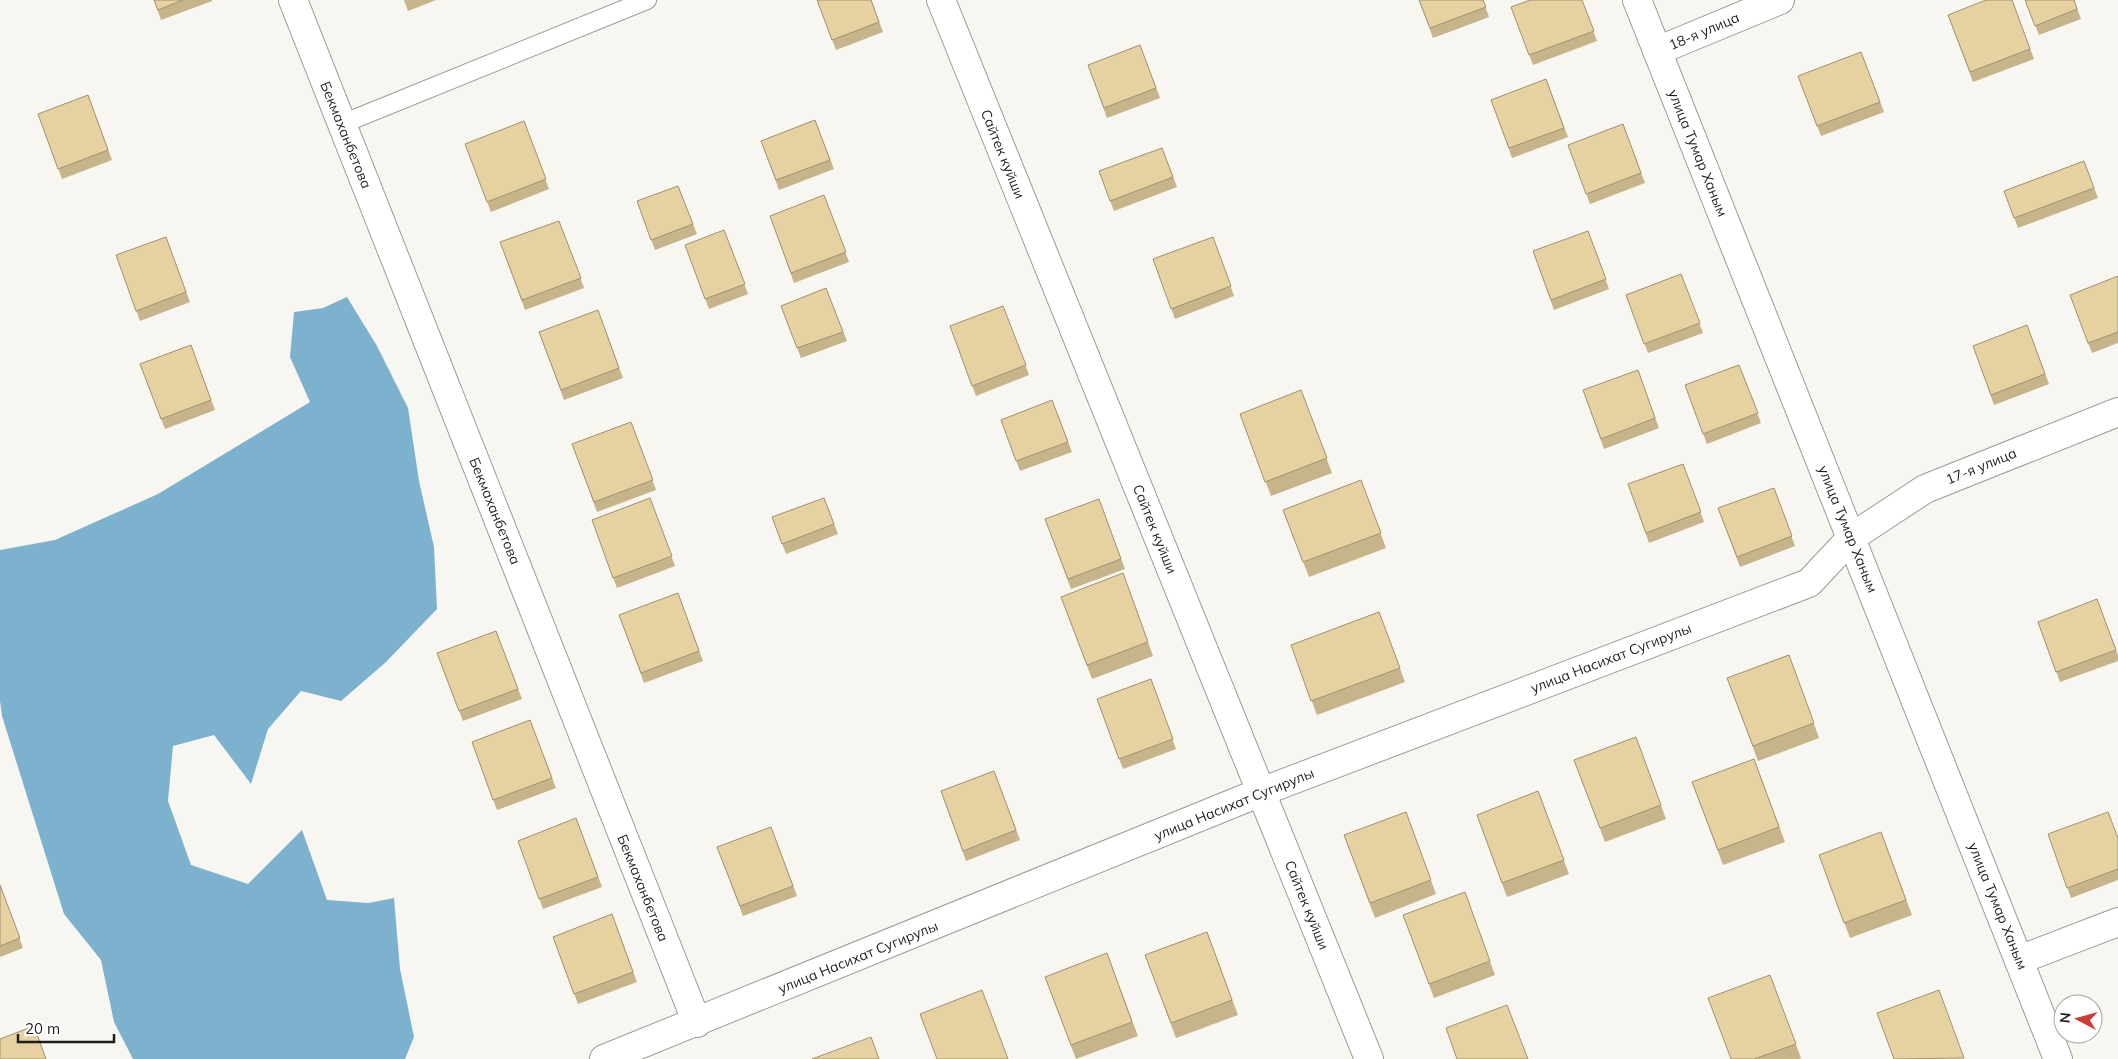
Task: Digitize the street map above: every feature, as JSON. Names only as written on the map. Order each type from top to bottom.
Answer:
[{"type":"street","name":"Бекмаханбетова","points":[[293,0],[697,1023]]},
{"type":"street","name":"Сайтек куйши","points":[[941,0],[1369,1059]]},
{"type":"street","name":"улица Тумар Ханым","points":[[1637,0],[2058,1059]]},
{"type":"street","name":"18-я улица","points":[[1657,51],[1780,0]]},
{"type":"street","name":"17-я улица","points":[[1852,537],[1925,489],[2118,412]]},
{"type":"street","name":"улица Насихат Сугирулы","points":[[604,1059],[697,1023],[1261,792],[1809,583],[1852,537]]},
{"type":"street","points":[[2019,960],[2118,922]]},
{"type":"lane","points":[[342,124],[647,0]]},
{"type":"water","points":[[347,297],[377,346],[408,408],[419,481],[434,547],[437,609],[386,662],[341,701],[301,691],[268,729],[251,784],[214,735],[173,746],[168,801],[191,865],[248,884],[302,830],[327,900],[368,903],[394,898],[400,969],[414,1037],[405,1059],[133,1059],[114,1022],[101,960],[64,914],[2,716],[0,701],[0,550],[55,540],[158,494],[310,402],[290,357],[294,312],[323,308]]},
{"type":"building","points":[[154,0],[183,0],[158,10]]},
{"type":"building","points":[[817,0],[871,0],[879,22],[832,40]]},
{"type":"building","points":[[1419,0],[1483,0],[1486,7],[1430,28]]},
{"type":"building","points":[[1530,0],[1582,0],[1594,31],[1529,55],[1511,7]]},
{"type":"building","points":[[1986,0],[2012,0],[2030,49],[1970,72],[1948,15]]},
{"type":"building","points":[[2025,0],[2074,0],[2077,9],[2035,26]]},
{"type":"building","points":[[1140,45],[1156,88],[1104,108],[1088,65]]},
{"type":"building","points":[[1861,52],[1880,102],[1817,126],[1798,76]]},
{"type":"building","points":[[1546,79],[1564,128],[1509,148],[1491,100]]},
{"type":"building","points":[[88,95],[108,150],[58,169],[38,114]]},
{"type":"building","points":[[815,120],[830,160],[776,180],[761,141]]},
{"type":"building","points":[[524,121],[546,179],[487,202],[465,144]]},
{"type":"building","points":[[1623,124],[1641,173],[1586,194],[1568,145]]},
{"type":"building","points":[[1162,148],[1173,177],[1110,201],[1099,171]]},
{"type":"building","points":[[2084,161],[2094,188],[2014,218],[2004,191]]},
{"type":"building","points":[[678,186],[693,224],[651,240],[637,201]]},
{"type":"building","points":[[824,195],[846,252],[791,273],[770,216]]},
{"type":"building","points":[[559,221],[581,278],[522,300],[500,242]]},
{"type":"building","points":[[724,230],[745,284],[705,299],[685,245]]},
{"type":"building","points":[[1588,231],[1606,279],[1551,300],[1533,251]]},
{"type":"building","points":[[166,237],[186,292],[136,311],[116,255]]},
{"type":"building","points":[[1213,237],[1231,286],[1171,309],[1153,259]]},
{"type":"building","points":[[1681,274],[1700,323],[1644,344],[1626,295]]},
{"type":"building","points":[[2118,276],[2118,332],[2088,343],[2070,295]]},
{"type":"building","points":[[826,288],[843,332],[797,348],[781,306]]},
{"type":"building","points":[[1003,306],[1026,365],[972,386],[950,326]]},
{"type":"building","points":[[598,310],[619,368],[561,390],[539,332]]},
{"type":"building","points":[[2027,325],[2045,374],[1991,395],[1973,346]]},
{"type":"building","points":[[191,345],[211,400],[161,419],[140,364]]},
{"type":"building","points":[[1739,365],[1758,413],[1703,434],[1685,385]]},
{"type":"building","points":[[1638,370],[1655,418],[1601,439],[1583,390]]},
{"type":"building","points":[[1301,390],[1327,458],[1265,482],[1240,414]]},
{"type":"building","points":[[1052,400],[1068,442],[1016,461],[1001,420]]},
{"type":"building","points":[[631,422],[653,480],[594,502],[572,444]]},
{"type":"building","points":[[1683,464],[1701,512],[1646,533],[1628,484]]},
{"type":"building","points":[[1361,480],[1381,533],[1303,562],[1283,510]]},
{"type":"building","points":[[1774,488],[1792,536],[1737,557],[1718,508]]},
{"type":"building","points":[[650,498],[672,556],[613,578],[592,520]]},
{"type":"building","points":[[824,498],[834,524],[782,544],[772,517]]},
{"type":"building","points":[[1099,499],[1121,559],[1068,579],[1045,519]]},
{"type":"building","points":[[1123,573],[1148,642],[1087,665],[1061,597]]},
{"type":"building","points":[[678,593],[699,651],[641,673],[619,615]]},
{"type":"building","points":[[2097,599],[2116,650],[2056,672],[2038,622]]},
{"type":"building","points":[[1379,612],[1400,668],[1311,701],[1291,645]]},
{"type":"building","points":[[496,631],[518,689],[459,711],[437,653]]},
{"type":"building","points":[[1789,655],[1814,723],[1753,746],[1727,678]]},
{"type":"building","points":[[1151,679],[1173,739],[1119,759],[1097,699]]},
{"type":"building","points":[[530,720],[552,778],[493,800],[472,742]]},
{"type":"building","points":[[1636,737],[1661,805],[1600,828],[1574,760]]},
{"type":"building","points":[[1754,759],[1779,827],[1718,850],[1692,782]]},
{"type":"building","points":[[994,771],[1016,830],[963,851],[941,791]]},
{"type":"building","points":[[1538,791],[1564,860],[1502,883],[1477,815]]},
{"type":"building","points":[[1406,812],[1431,880],[1370,903],[1344,835]]},
{"type":"building","points":[[2108,812],[2118,838],[2118,869],[2067,888],[2048,834]]},
{"type":"building","points":[[576,818],[598,877],[539,899],[518,841]]},
{"type":"building","points":[[771,827],[793,886],[740,906],[717,847]]},
{"type":"building","points":[[1881,832],[1906,900],[1844,923],[1819,855]]},
{"type":"building","points":[[0,885],[20,938],[0,946]]},
{"type":"building","points":[[1465,892],[1490,961],[1429,984],[1403,915]]},
{"type":"building","points":[[612,914],[633,972],[574,994],[553,937]]},
{"type":"building","points":[[1207,932],[1232,1000],[1171,1023],[1145,955]]},
{"type":"building","points":[[1107,953],[1132,1022],[1071,1045],[1045,977]]},
{"type":"building","points":[[1770,975],[1796,1044],[1754,1059],[1731,1059],[1708,998]]},
{"type":"building","points":[[982,990],[1008,1059],[937,1059],[920,1014]]},
{"type":"building","points":[[1939,990],[1964,1058],[1894,1059],[1877,1013]]},
{"type":"building","points":[[1507,1005],[1528,1059],[1457,1059],[1446,1028]]},
{"type":"building","points":[[34,1026],[46,1059],[0,1059],[0,1039]]},
{"type":"building","points":[[871,1037],[879,1059],[812,1059]]}]
